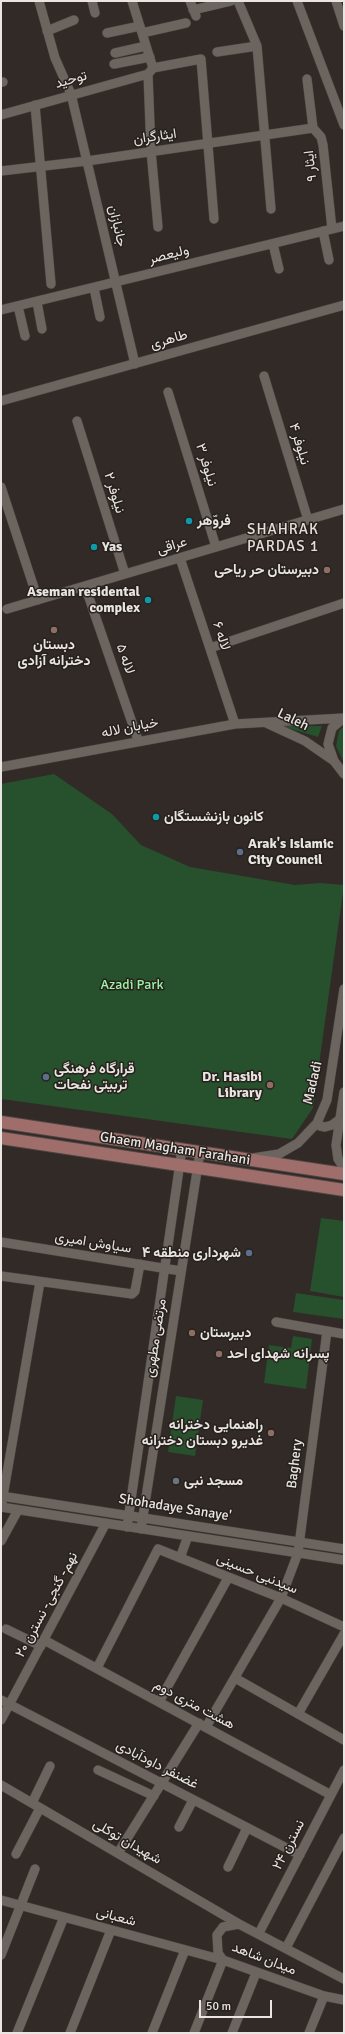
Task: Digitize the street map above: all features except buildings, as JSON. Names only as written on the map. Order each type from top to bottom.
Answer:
[{"type":"main road","name":"Ghaem Magham Farahani","points":[[1,1122],[344,1174]]},
{"type":"main road","name":"Ghaem Magham Farahani","points":[[1,1138],[344,1190]]},
{"type":"street","name":"جانبازان","points":[[39,1],[55,58],[71,94],[135,364]]},
{"type":"street","points":[[92,1],[95,13]]},
{"type":"street","points":[[132,1],[150,57],[150,152],[158,227]]},
{"type":"street","points":[[190,1],[194,13],[231,1]]},
{"type":"street","points":[[238,1],[257,46],[271,209]]},
{"type":"street","points":[[297,1],[344,125]]},
{"type":"street","points":[[336,1],[344,26]]},
{"type":"street","points":[[47,31],[74,20]]},
{"type":"street","points":[[107,33],[186,23]]},
{"type":"street","points":[[115,53],[146,46]]},
{"type":"street","points":[[217,52],[257,46]]},
{"type":"street","points":[[114,64],[150,57]]},
{"type":"street","name":"توحید","points":[[1,115],[151,71],[201,59],[207,143]]},
{"type":"street","name":"ایثار ۹","points":[[307,78],[313,128],[321,137],[323,145],[329,260]]},
{"type":"street","points":[[35,105],[51,284]]},
{"type":"street","name":"ایثارگران","points":[[1,171],[87,161],[313,128]]},
{"type":"street","points":[[207,143],[214,219]]},
{"type":"street","name":"ولیعصر","points":[[1,310],[344,226]]},
{"type":"street","points":[[273,244],[279,269]]},
{"type":"street","points":[[94,288],[100,317]]},
{"type":"street","points":[[37,302],[42,329]]},
{"type":"street","name":"طاهری","points":[[1,401],[344,305]]},
{"type":"street","points":[[18,306],[24,336]]},
{"type":"street","name":"نیلوفر ۴","points":[[264,376],[308,520]]},
{"type":"street","name":"نیلوفر ۳","points":[[168,392],[216,547]]},
{"type":"street","name":"نیلوفر ۲","points":[[77,421],[125,574]]},
{"type":"street","points":[[1,487],[38,600]]},
{"type":"street","name":"عراقی","points":[[7,609],[344,509]]},
{"type":"street","name":"لاله ۶","points":[[180,558],[235,724]]},
{"type":"street","name":"لاله ۵","points":[[85,586],[138,740]]},
{"type":"street","points":[[210,648],[344,603]]},
{"type":"street","points":[[343,774],[329,751],[329,736],[332,728],[344,718]]},
{"type":"street","name":"Laleh","points":[[265,722],[344,718]]},
{"type":"street","name":"خیابان لاله","points":[[1,767],[138,740],[235,724],[265,722]]},
{"type":"street","name":"Laleh","points":[[265,722],[305,741],[334,761]]},
{"type":"street","name":"Madadi","points":[[245,1159],[279,1154],[298,1143],[317,1123],[327,1100],[344,989]]},
{"type":"street","points":[[344,1092],[336,1145],[338,1159],[344,1168]]},
{"type":"street","points":[[317,1123],[320,1126],[325,1127],[332,1125],[340,1119]]},
{"type":"street","name":"مرتضی مطهری","points":[[127,1527],[182,1149]]},
{"type":"street","name":"مرتضی مطهری","points":[[141,1529],[200,1152]]},
{"type":"street","name":"سیاوش امیری","points":[[1,1242],[181,1271]]},
{"type":"street","points":[[1,1276],[132,1294],[135,1291],[140,1264]]},
{"type":"street","points":[[1,1507],[40,1282]]},
{"type":"street","points":[[276,1322],[344,1334]]},
{"type":"street","name":"Baghery","points":[[118,1853],[162,1784],[235,1678],[281,1598],[298,1553],[300,1542],[327,1331]]},
{"type":"street","name":"Shohadaye Sanaye'","points":[[2,1496],[344,1549]]},
{"type":"street","name":"Shohadaye Sanaye'","points":[[1,1507],[344,1560]]},
{"type":"street","points":[[1,1541],[18,1510]]},
{"type":"street","name":"نهم- گنجی- نسترن ۲۰","points":[[1,1720],[5,1702],[42,1643],[106,1523]]},
{"type":"street","points":[[180,1558],[188,1536]]},
{"type":"street","name":"سیدنبی حسینی","points":[[97,1668],[158,1549],[281,1598],[344,1627]]},
{"type":"street","points":[[159,1702],[228,1578]]},
{"type":"street","name":"هشت متری دوم","points":[[6,1629],[42,1643],[97,1668],[331,1794]]},
{"type":"street","points":[[298,1714],[344,1634]]},
{"type":"street","points":[[235,1678],[344,1740]]},
{"type":"street","name":"غضنفر داودآبادی","points":[[5,1702],[300,1855]]},
{"type":"street","points":[[16,1854],[50,1766]]},
{"type":"street","points":[[98,1770],[154,1796]]},
{"type":"street","name":"نسترن ۲۴","points":[[259,1933],[344,1770]]},
{"type":"street","name":"شهیدان توکلی","points":[[1,1785],[239,1924]]},
{"type":"street","points":[[179,1827],[193,1800]]},
{"type":"street","points":[[228,1867],[247,1828]]},
{"type":"street","points":[[286,1948],[344,1838]]},
{"type":"street","points":[[1,1955],[35,1869]]},
{"type":"street","name":"شعبانی","points":[[1,1900],[223,1960]]},
{"type":"street","points":[[17,2033],[64,1917]]},
{"type":"street","name":"میدان شاهد","points":[[344,1979],[259,1933],[239,1924],[223,1927],[217,1935],[218,1953],[223,1960],[324,1996],[344,2000]]},
{"type":"street","points":[[70,2033],[111,1930]]},
{"type":"street","points":[[152,2033],[185,1950]]},
{"type":"street","points":[[194,2033],[223,1960]]},
{"type":"street","points":[[232,2033],[256,1973]]},
{"type":"street","points":[[309,2033],[324,1996]]},
{"type":"green space","points":[[281,726],[322,726],[318,737]]},
{"type":"green space","points":[[344,726],[344,763],[336,746],[339,731]]},
{"type":"green space","name":"Azadi Park","points":[[54,774],[112,814],[141,845],[190,867],[295,885],[320,883],[344,885],[313,1108],[292,1139],[1,1099],[1,784]]},
{"type":"green space","points":[[321,1218],[344,1221],[344,1297],[310,1291]]},
{"type":"green space","points":[[296,1293],[344,1300],[344,1319],[293,1312]]},
{"type":"green space","points":[[293,1336],[312,1339],[306,1389],[264,1383],[269,1345],[291,1348]]},
{"type":"green space","points":[[176,1396],[203,1400],[195,1456],[168,1452]]},
{"type":"place","name":"فروّهر","points":[[189,521]]},
{"type":"place","name":"Yas","points":[[94,547]]},
{"type":"place","name":"دبیرستان حر ریاحی","points":[[327,570]]},
{"type":"place","name":"Aseman residental complex","points":[[148,600]]},
{"type":"place","name":"دبستان دخترانه آزادی","points":[[54,630]]},
{"type":"place","name":"کانون بازنشستگان","points":[[156,817]]},
{"type":"place","name":"Arak's Islamic City Council","points":[[240,852]]},
{"type":"place","name":"قرارگاه فرهنگی تربیتی نفحات","points":[[46,1077]]},
{"type":"place","name":"Dr. Hasibi Library","points":[[270,1085]]},
{"type":"place","name":"شهرداری منطقه ۴","points":[[249,1253]]},
{"type":"place","name":"دبیرستان","points":[[192,1333]]},
{"type":"place","name":"پسرانه شهدای احد","points":[[219,1354]]},
{"type":"place","name":"راهنمایی دخترانه غدیرو دبستان دخترانه","points":[[271,1433]]},
{"type":"place","name":"مسجد نبی","points":[[176,1481]]},
{"type":"district","name":"SHAHRAK PARDAS 1","points":[[283,538]]}]
